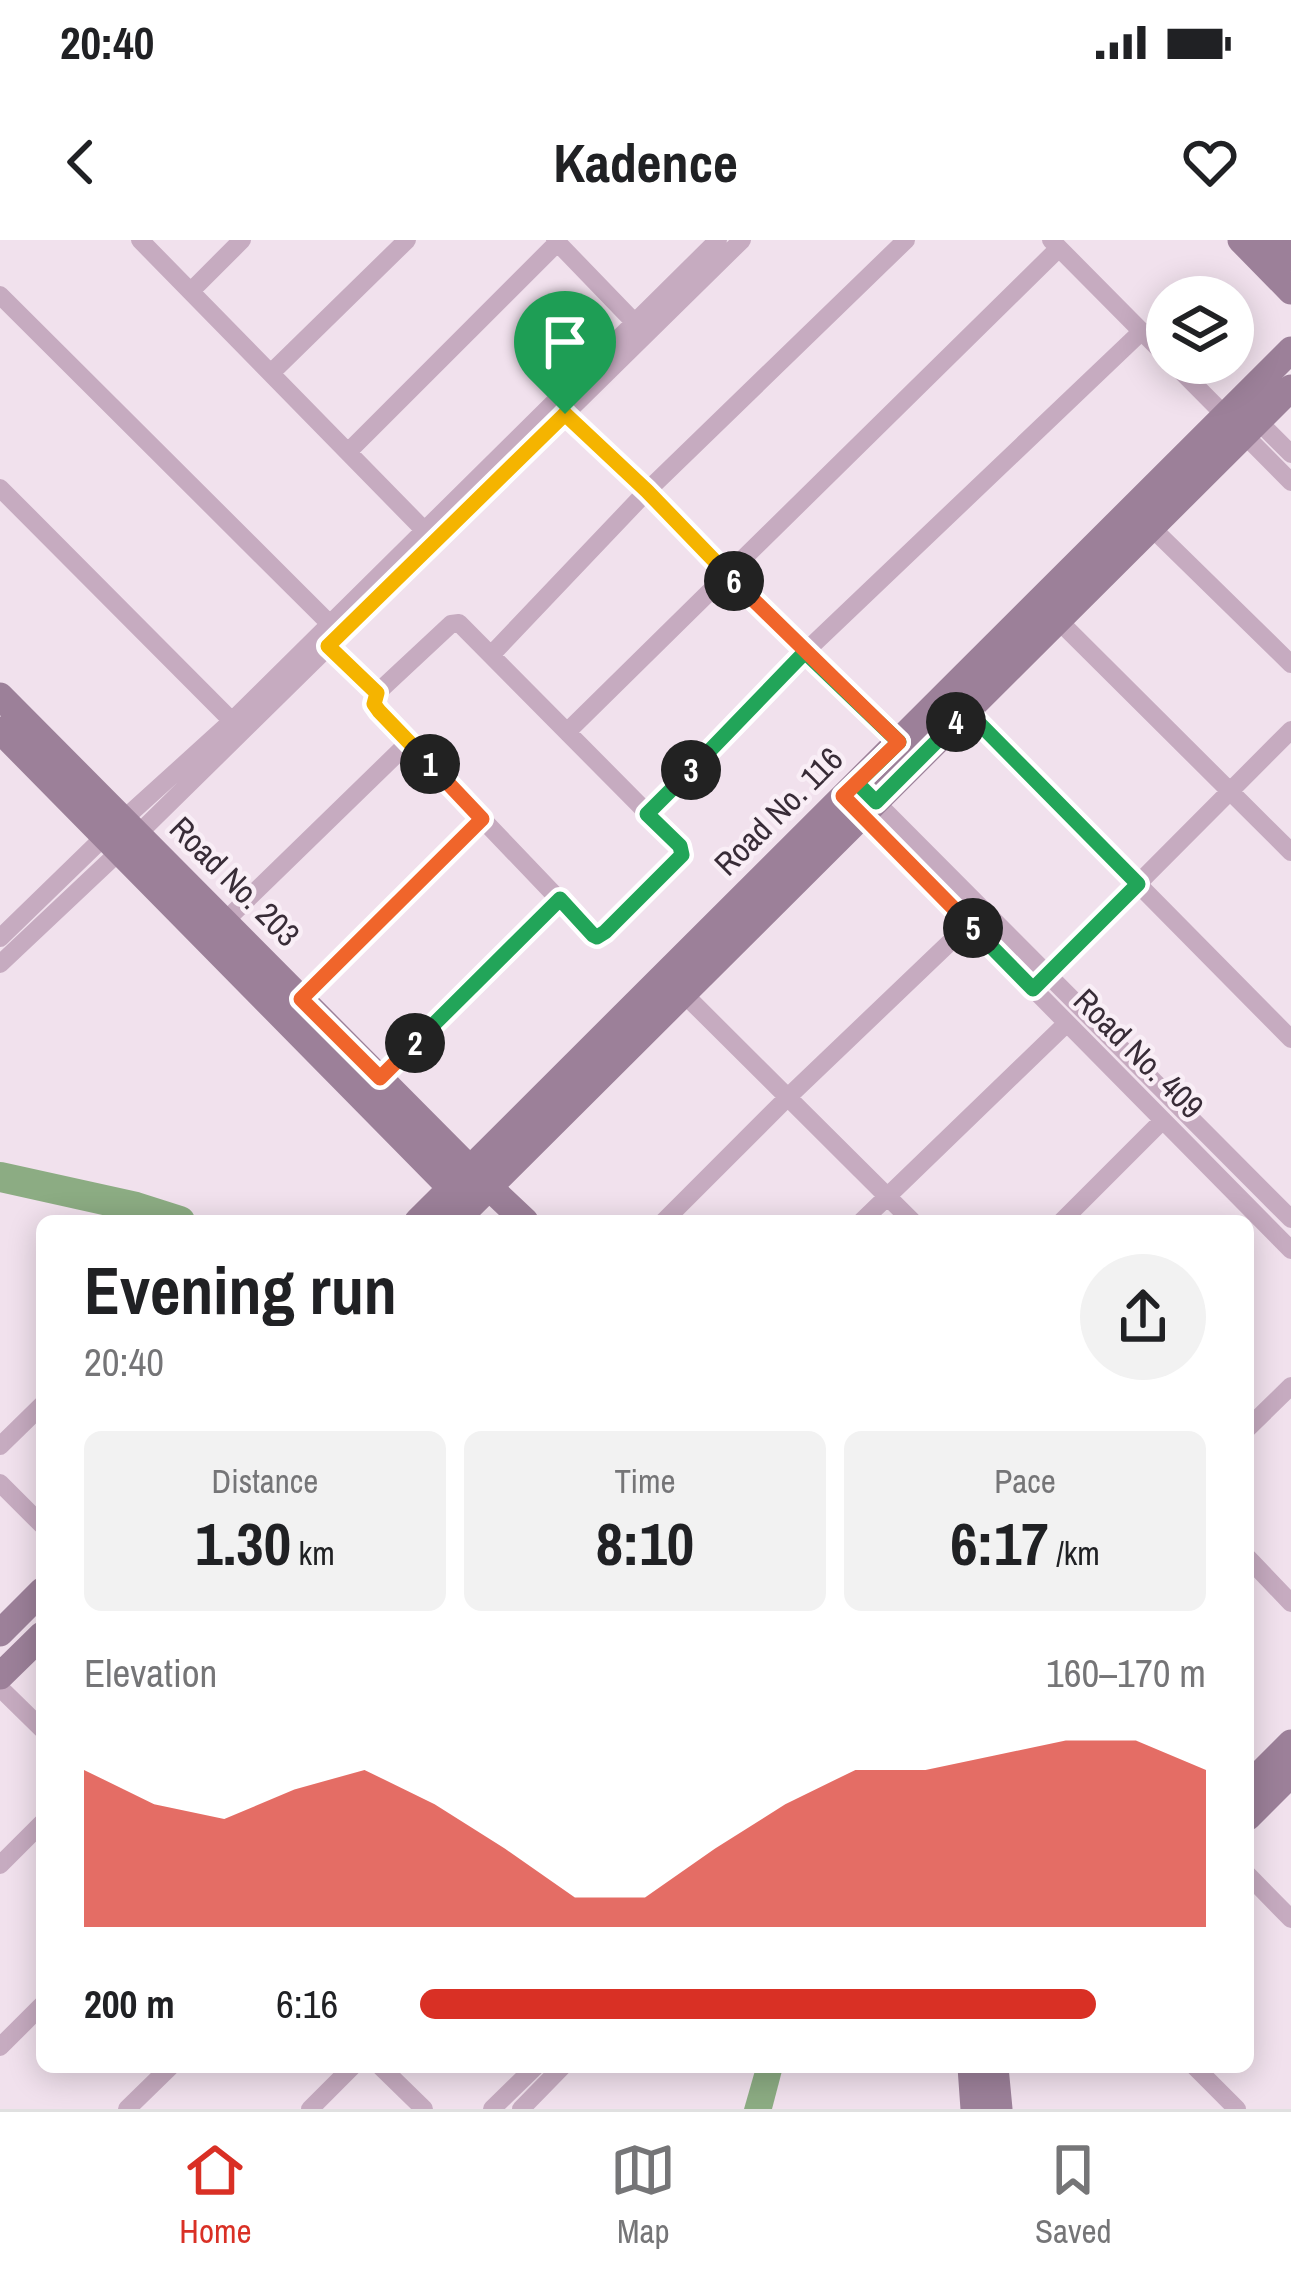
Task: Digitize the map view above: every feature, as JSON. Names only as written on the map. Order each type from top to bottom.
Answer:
[{"type":"street","points":[[140,240],[425,531]]},
{"type":"street","points":[[190,291],[242,240]]},
{"type":"street","points":[[271,373],[406,240]]},
{"type":"street","points":[[0,938],[121,836],[328,646],[640,328],[718,240]]},
{"type":"street","points":[[640,328],[742,240]]},
{"type":"street","points":[[492,654],[647,491],[906,240]]},
{"type":"street","points":[[1241,240],[1291,291]]},
{"type":"street","points":[[1273,240],[1291,258]]},
{"type":"street","points":[[347,452],[556,241],[640,328]]},
{"type":"street","points":[[568,731],[1055,244],[1146,336]]},
{"type":"street","points":[[0,295],[331,624]]},
{"type":"street","points":[[647,814],[805,652],[1142,332]]},
{"type":"street","name":"Road No. 116","points":[[470,1199],[860,799],[967,711],[1151,527],[1242,418],[1291,350]]},
{"type":"street","points":[[1200,384],[1291,454]]},
{"type":"street","name":"Road No. 116","points":[[432,1215],[470,1199],[684,994],[860,799],[899,742],[1242,418],[1291,388]]},
{"type":"street","points":[[559,408],[899,742]]},
{"type":"street","points":[[0,964],[232,721],[425,531],[559,408]]},
{"type":"street","points":[[1242,418],[1291,482]]},
{"type":"street","points":[[0,488],[232,721]]},
{"type":"street","points":[[1151,527],[1291,664]]},
{"type":"street","points":[[1058,620],[1291,852]]},
{"type":"street","points":[[455,622],[492,654],[680,846],[682,855],[597,937],[374,704],[377,693],[455,622]]},
{"type":"street","points":[[328,646],[377,693]]},
{"type":"street","name":"Road No. 203","points":[[0,696],[121,836],[470,1199]]},
{"type":"street","points":[[967,711],[1291,1039]]},
{"type":"street","points":[[1040,982],[1291,730]]},
{"type":"street","points":[[224,922],[409,742]]},
{"type":"street","name":"Road No. 203","points":[[5,744],[224,922],[380,1078],[470,1199]]},
{"type":"street","name":"Road No. 409","points":[[860,799],[969,924],[1040,982],[1066,1022],[1163,1120],[1246,1215]]},
{"type":"street","name":"Road No. 409","points":[[860,799],[1040,982],[1291,1219]]},
{"type":"street","points":[[301,999],[482,819]]},
{"type":"street","points":[[380,1078],[560,899]]},
{"type":"street","points":[[670,1215],[969,924]]},
{"type":"street","points":[[684,994],[906,1215]]},
{"type":"street","points":[[868,1215],[1066,1022]]},
{"type":"street","points":[[1068,1215],[1163,1120]]},
{"type":"street","points":[[470,1199],[510,1215]]},
{"type":"street","name":"Road No. 409","points":[[1254,1224],[1291,1250]]},
{"type":"street","points":[[1254,1422],[1291,1386]]},
{"type":"street","points":[[0,1446],[36,1411]]},
{"type":"street","points":[[0,1483],[36,1519]]},
{"type":"street","points":[[1254,1563],[1288,1594]]},
{"type":"street","points":[[0,1633],[36,1597]]},
{"type":"street","points":[[0,1676],[36,1641]]},
{"type":"street","points":[[0,1688],[36,1724]]},
{"type":"street","points":[[1254,1780],[1291,1743]]},
{"type":"street","points":[[1254,1811],[1291,1774]]},
{"type":"street","points":[[0,1865],[36,1828]]},
{"type":"street","points":[[1254,1880],[1291,1918]]},
{"type":"street","points":[[0,2047],[36,2012]]},
{"type":"street","points":[[127,2109],[164,2073]]},
{"type":"street","points":[[310,2109],[346,2073]]},
{"type":"street","points":[[387,2073],[424,2109]]},
{"type":"street","points":[[492,2109],[529,2073]]},
{"type":"street","points":[[520,2109],[556,2073]]},
{"type":"street","points":[[996,2073],[999,2109]]},
{"type":"street","points":[[1201,2073],[1237,2109]]},
{"type":"shaded area","points":[[754,2073],[781,2073],[772,2109],[744,2109]]},
{"type":"waterway","points":[[0,1177],[161,1215]]},
{"type":"route","points":[[565,414],[328,646],[377,693],[374,704],[379,711],[482,819],[301,999],[380,1078],[560,899],[593,935],[601,935],[682,855],[680,846],[647,814],[805,652],[899,742],[857,783],[876,802],[967,711],[1138,884],[1033,989],[843,796],[899,742],[565,414]]}]
